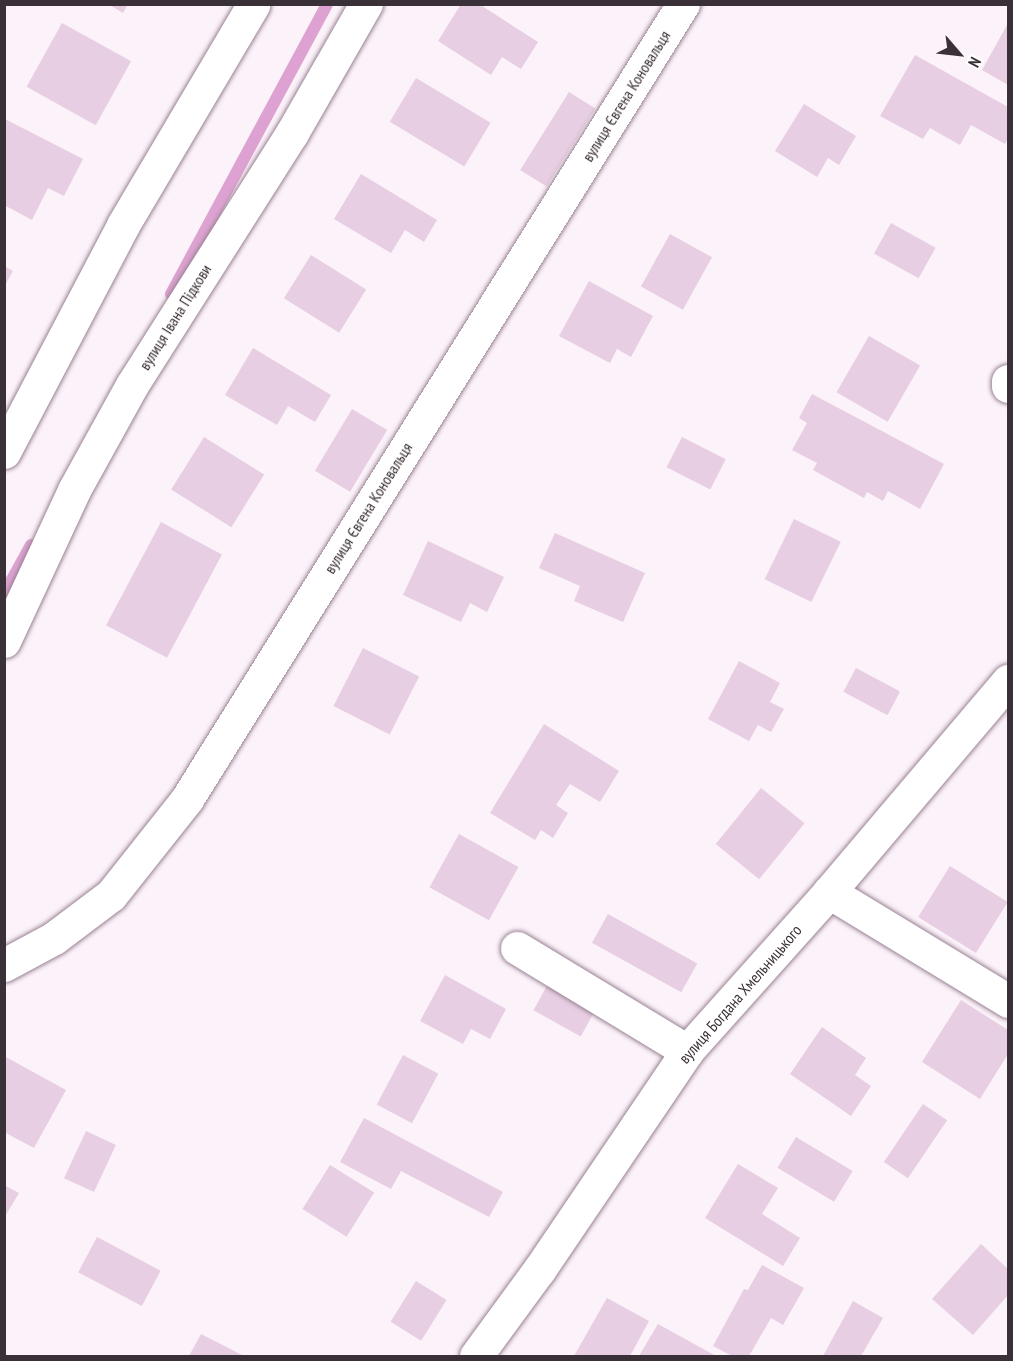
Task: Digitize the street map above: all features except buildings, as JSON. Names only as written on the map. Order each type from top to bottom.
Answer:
[{"type":"street","name":"вулиця Івана Підкови","points":[[4,641],[74,490],[132,385],[292,133],[366,4]]},
{"type":"street","name":"вулиця Євгена Коновальця","points":[[4,965],[54,938],[111,895],[181,808],[683,4]]},
{"type":"street","points":[[4,452],[123,225],[253,5]]},
{"type":"street","points":[[1008,381],[1008,386]]},
{"type":"street","name":"вулиця Богдана Хмельницького","points":[[476,1356],[539,1270],[687,1051],[829,892],[1008,681]]},
{"type":"street","points":[[829,892],[1008,1001]]},
{"type":"street","points":[[517,948],[687,1051]]},
{"type":"waterway","points":[[171,294],[327,4]]},
{"type":"waterway","points":[[4,594],[31,545]]}]
